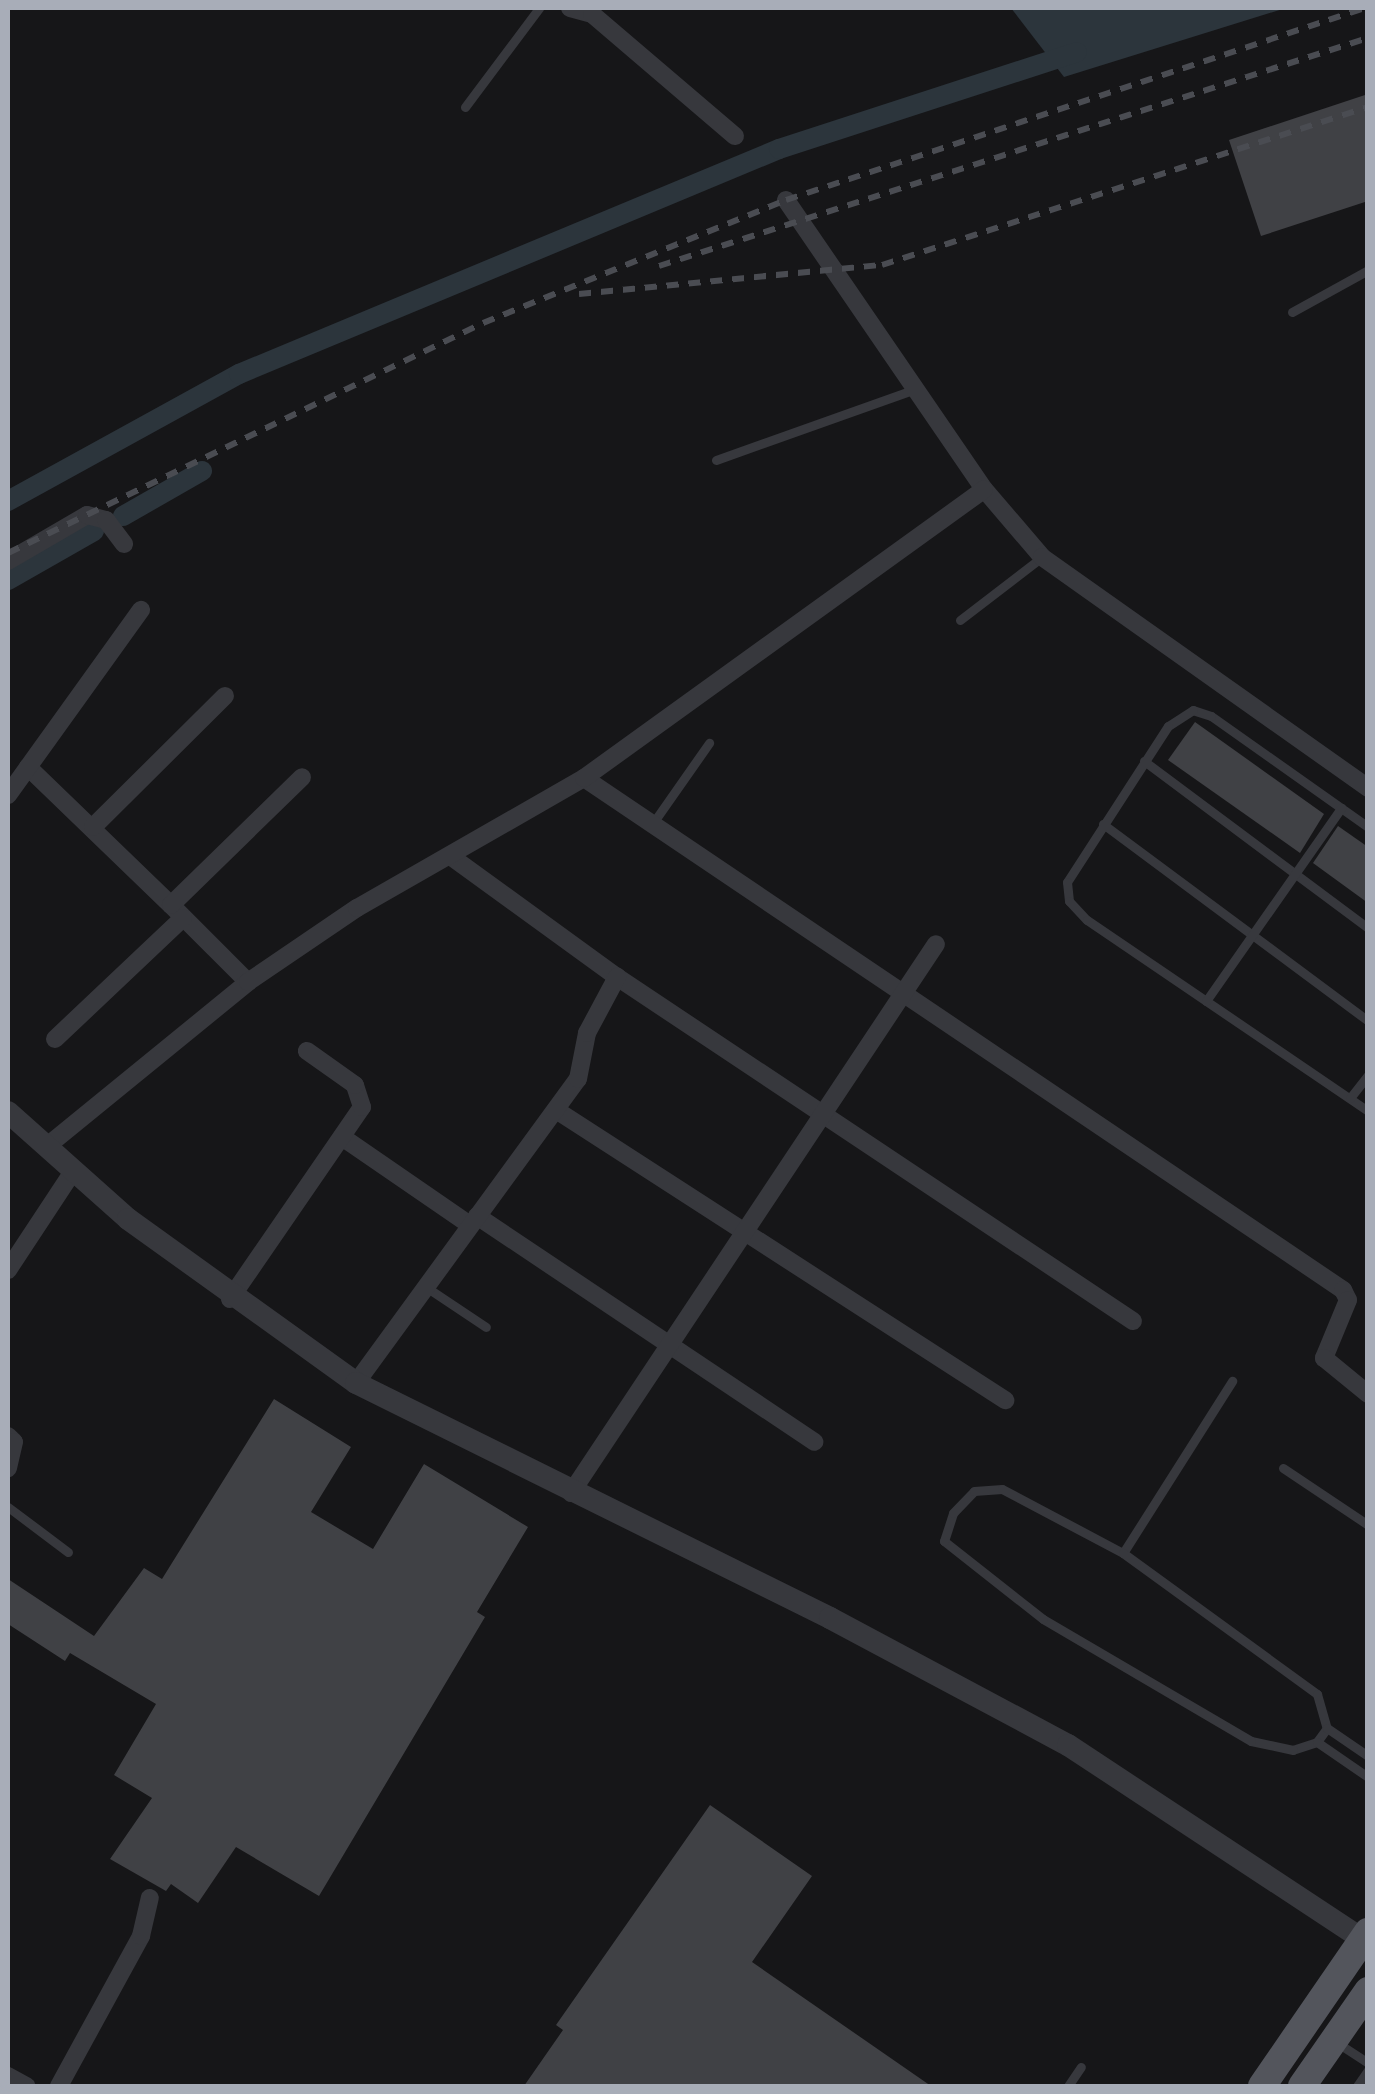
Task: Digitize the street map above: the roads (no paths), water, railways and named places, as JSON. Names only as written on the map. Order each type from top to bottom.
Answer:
[{"type":"main road","points":[[1262,2086],[1366,1938]]},
{"type":"main road","points":[[1302,2086],[1368,1991]]},
{"type":"street","points":[[570,8],[592,14],[735,136]]},
{"type":"street","points":[[786,200],[984,489],[1042,557],[1368,788]]},
{"type":"street","points":[[46,1146],[248,982],[356,908],[453,858],[584,778],[984,489]]},
{"type":"street","points":[[8,561],[87,515],[106,520],[124,544]]},
{"type":"street","points":[[8,795],[141,610]]},
{"type":"street","points":[[93,827],[224,696]]},
{"type":"street","points":[[28,767],[248,982]]},
{"type":"street","points":[[55,1040],[302,777]]},
{"type":"street","points":[[584,778],[906,989],[1342,1290],[1348,1300],[1324,1358],[1368,1394]]},
{"type":"street","points":[[453,858],[617,977],[1134,1322]]},
{"type":"street","points":[[571,1493],[675,1344],[936,944]]},
{"type":"street","points":[[356,1384],[578,1080],[587,1033],[617,977]]},
{"type":"street","points":[[230,1298],[358,1118],[363,1095],[307,1051]]},
{"type":"street","points":[[556,1110],[1005,1400]]},
{"type":"street","points":[[8,1112],[72,1173],[230,1298],[356,1384],[830,1618],[1068,1745],[1366,1938]]},
{"type":"street","points":[[342,1136],[675,1344],[814,1442]]},
{"type":"street","points":[[8,1270],[72,1173]]},
{"type":"street","points":[[8,1436],[14,1442],[8,1468]]},
{"type":"street","points":[[59,2086],[141,1936],[150,1898]]},
{"type":"street","points":[[8,2076],[26,2086]]},
{"type":"lane","points":[[465,107],[539,8]]},
{"type":"lane","points":[[1292,312],[1368,270]]},
{"type":"lane","points":[[716,460],[918,388]]},
{"type":"lane","points":[[960,620],[1042,557]]},
{"type":"lane","points":[[1368,827],[1212,716],[1193,710],[1168,726],[1074,863],[1069,900],[1206,1002],[1368,1111]]},
{"type":"lane","points":[[653,823],[709,744]]},
{"type":"lane","points":[[1144,761],[1368,928]]},
{"type":"lane","points":[[1206,1002],[1341,808]]},
{"type":"lane","points":[[1103,824],[1368,1021]]},
{"type":"lane","points":[[1350,1098],[1368,1075]]},
{"type":"lane","points":[[426,1287],[486,1327]]},
{"type":"lane","points":[[1123,1553],[1232,1381]]},
{"type":"lane","points":[[1283,1468],[1368,1524]]},
{"type":"lane","points":[[1327,1728],[1318,1742],[1293,1750],[1251,1741],[1043,1618],[944,1541],[953,1513],[974,1491],[1002,1490],[1123,1553],[1317,1694],[1327,1728],[1368,1756]]},
{"type":"lane","points":[[8,1507],[68,1552]]},
{"type":"lane","points":[[1318,1742],[1368,1776]]},
{"type":"lane","points":[[1334,2040],[1368,2066],[1356,2086]]},
{"type":"lane","points":[[1068,2086],[1081,2067]]},
{"type":"waterway","points":[[8,501],[239,374],[779,149],[1077,52]]},
{"type":"waterway","points":[[123,516],[202,471]]},
{"type":"waterway","points":[[8,580],[94,531]]},
{"type":"railway","points":[[8,553],[483,323],[786,200],[1365,8]]},
{"type":"railway","points":[[659,266],[1368,38]]},
{"type":"railway","points":[[579,294],[882,265],[1368,107]]}]
